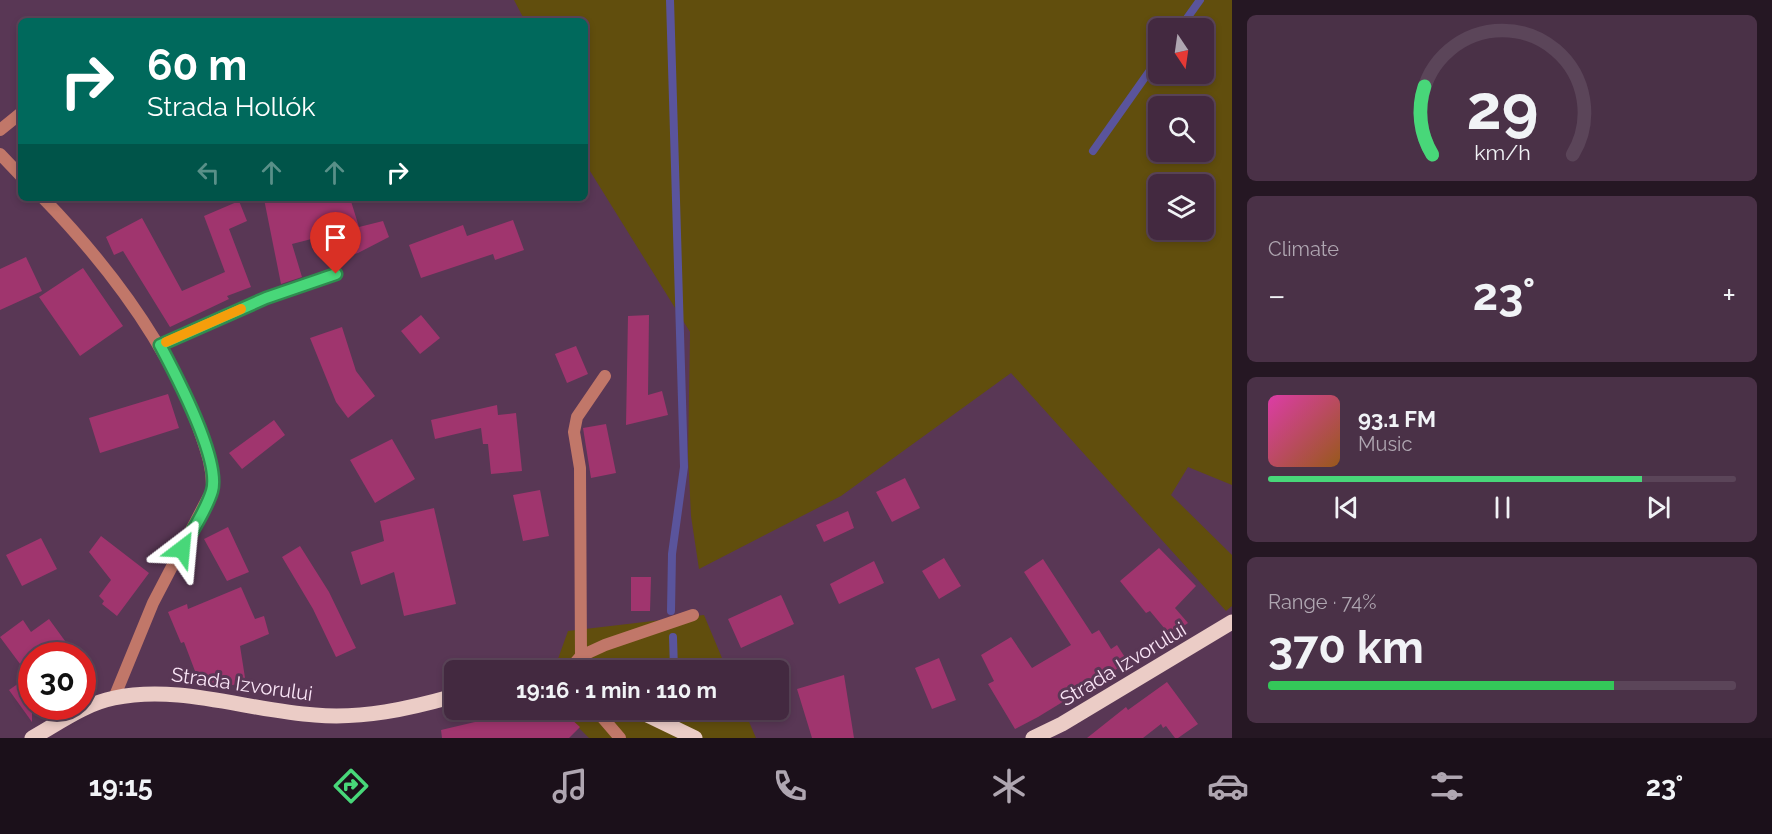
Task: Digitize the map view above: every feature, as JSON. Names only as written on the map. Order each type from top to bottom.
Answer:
[{"type":"main road","name":"Strada Izvorului","points":[[1033,738],[1062,724],[1232,622]]},
{"type":"main road","name":"Strada Izvorului","points":[[32,738],[90,705],[114,698],[143,694],[169,694],[302,714],[351,717],[394,711],[444,698]]},
{"type":"main road","points":[[658,720],[695,738]]},
{"type":"street","points":[[0,130],[18,115]]},
{"type":"street","points":[[0,154],[18,173]]},
{"type":"street","points":[[46,201],[79,235],[160,345],[178,379],[210,458],[213,471],[212,490],[153,603],[114,698]]},
{"type":"street","points":[[160,345],[266,298],[336,274]]},
{"type":"street","points":[[581,656],[580,468],[574,432],[577,417],[605,376]]},
{"type":"street","points":[[578,660],[581,656],[605,645],[693,615]]},
{"type":"street","points":[[605,720],[620,738]]},
{"type":"shaded area","points":[[514,0],[1232,0],[1232,485],[1188,467],[1171,495],[1232,555],[1232,606],[1226,611],[1011,373],[841,496],[699,569],[691,516],[688,454],[690,332],[588,168],[588,18],[523,18]]},
{"type":"shaded area","points":[[704,615],[723,660],[558,660],[568,631]]},
{"type":"shaded area","points":[[571,720],[748,720],[756,738],[589,738]]},
{"type":"building","points":[[239,201],[247,221],[229,229],[251,287],[227,296],[229,299],[170,327],[123,251],[114,255],[106,237],[142,218],[182,291],[225,272],[204,216]]},
{"type":"building","points":[[264,201],[351,201],[359,227],[383,221],[389,237],[358,253],[339,259],[331,234],[292,244],[302,277],[281,284]]},
{"type":"building","points":[[513,220],[524,250],[495,260],[493,254],[421,278],[409,245],[463,225],[467,236]]},
{"type":"building","points":[[26,257],[42,291],[0,310],[0,269]]},
{"type":"building","points":[[83,268],[123,326],[80,356],[39,297]]},
{"type":"building","points":[[421,315],[440,338],[420,354],[401,331]]},
{"type":"building","points":[[649,315],[648,395],[662,391],[668,415],[626,425],[628,316]]},
{"type":"building","points":[[342,327],[356,371],[375,396],[348,418],[336,402],[310,338]]},
{"type":"building","points":[[576,346],[588,374],[567,383],[555,354]]},
{"type":"building","points":[[168,394],[179,428],[100,453],[89,418]]},
{"type":"building","points":[[497,405],[498,415],[516,413],[522,471],[491,474],[488,444],[483,444],[481,428],[435,439],[431,420]]},
{"type":"building","points":[[274,420],[285,435],[242,469],[229,453]]},
{"type":"building","points":[[606,424],[616,473],[591,478],[583,428]]},
{"type":"building","points":[[392,439],[415,479],[375,503],[350,460]]},
{"type":"building","points":[[905,478],[920,508],[892,522],[876,492]]},
{"type":"building","points":[[540,490],[549,536],[523,541],[513,495]]},
{"type":"building","points":[[434,508],[456,604],[404,616],[394,572],[361,585],[351,552],[384,541],[380,521]]},
{"type":"building","points":[[848,511],[854,528],[824,542],[816,525]]},
{"type":"building","points":[[228,527],[249,572],[227,581],[204,539]]},
{"type":"building","points":[[101,536],[149,573],[117,616],[102,604],[104,601],[99,596],[111,580],[89,552]]},
{"type":"building","points":[[41,538],[57,569],[22,586],[6,555]]},
{"type":"building","points":[[300,546],[329,592],[356,648],[336,657],[313,609],[282,557]]},
{"type":"building","points":[[1159,548],[1196,586],[1175,608],[1188,623],[1170,635],[1150,611],[1146,613],[1120,581]]},
{"type":"building","points":[[944,558],[961,586],[939,599],[922,571]]},
{"type":"building","points":[[1043,559],[1092,634],[1099,630],[1111,649],[1117,645],[1128,662],[1015,729],[988,684],[994,681],[981,655],[1011,637],[1032,668],[1071,645],[1024,572]]},
{"type":"building","points":[[874,561],[884,583],[839,604],[830,584]]},
{"type":"building","points":[[631,577],[651,577],[650,611],[631,611]]},
{"type":"building","points":[[241,587],[255,619],[264,616],[269,634],[240,646],[246,684],[201,687],[184,642],[181,643],[168,612],[187,604],[188,609]]},
{"type":"building","points":[[781,595],[794,624],[741,648],[728,619]]},
{"type":"building","points":[[49,619],[66,642],[18,642],[18,661],[0,637],[23,620],[31,632]]},
{"type":"building","points":[[939,658],[956,700],[932,709],[915,668]]},
{"type":"building","points":[[844,675],[854,738],[812,738],[797,689]]},
{"type":"building","points":[[1167,682],[1198,724],[1178,738],[1175,738],[1166,726],[1163,728],[1161,724],[1143,738],[1087,738],[1126,707],[1128,710]]},
{"type":"building","points":[[18,684],[18,703],[9,690]]},
{"type":"building","points":[[483,720],[572,720],[580,727],[569,738],[442,738],[441,730]]},
{"type":"waterway","points":[[670,0],[684,467],[672,554],[671,611]]},
{"type":"waterway","points":[[1187,18],[1200,0]]},
{"type":"waterway","points":[[1093,151],[1148,73]]},
{"type":"waterway","points":[[673,637],[674,660]]},
{"type":"slow traffic","points":[[166,342],[241,309]]},
{"type":"route","points":[[182,549],[212,490],[213,471],[210,458],[178,379],[160,345],[266,298],[336,274]]}]
